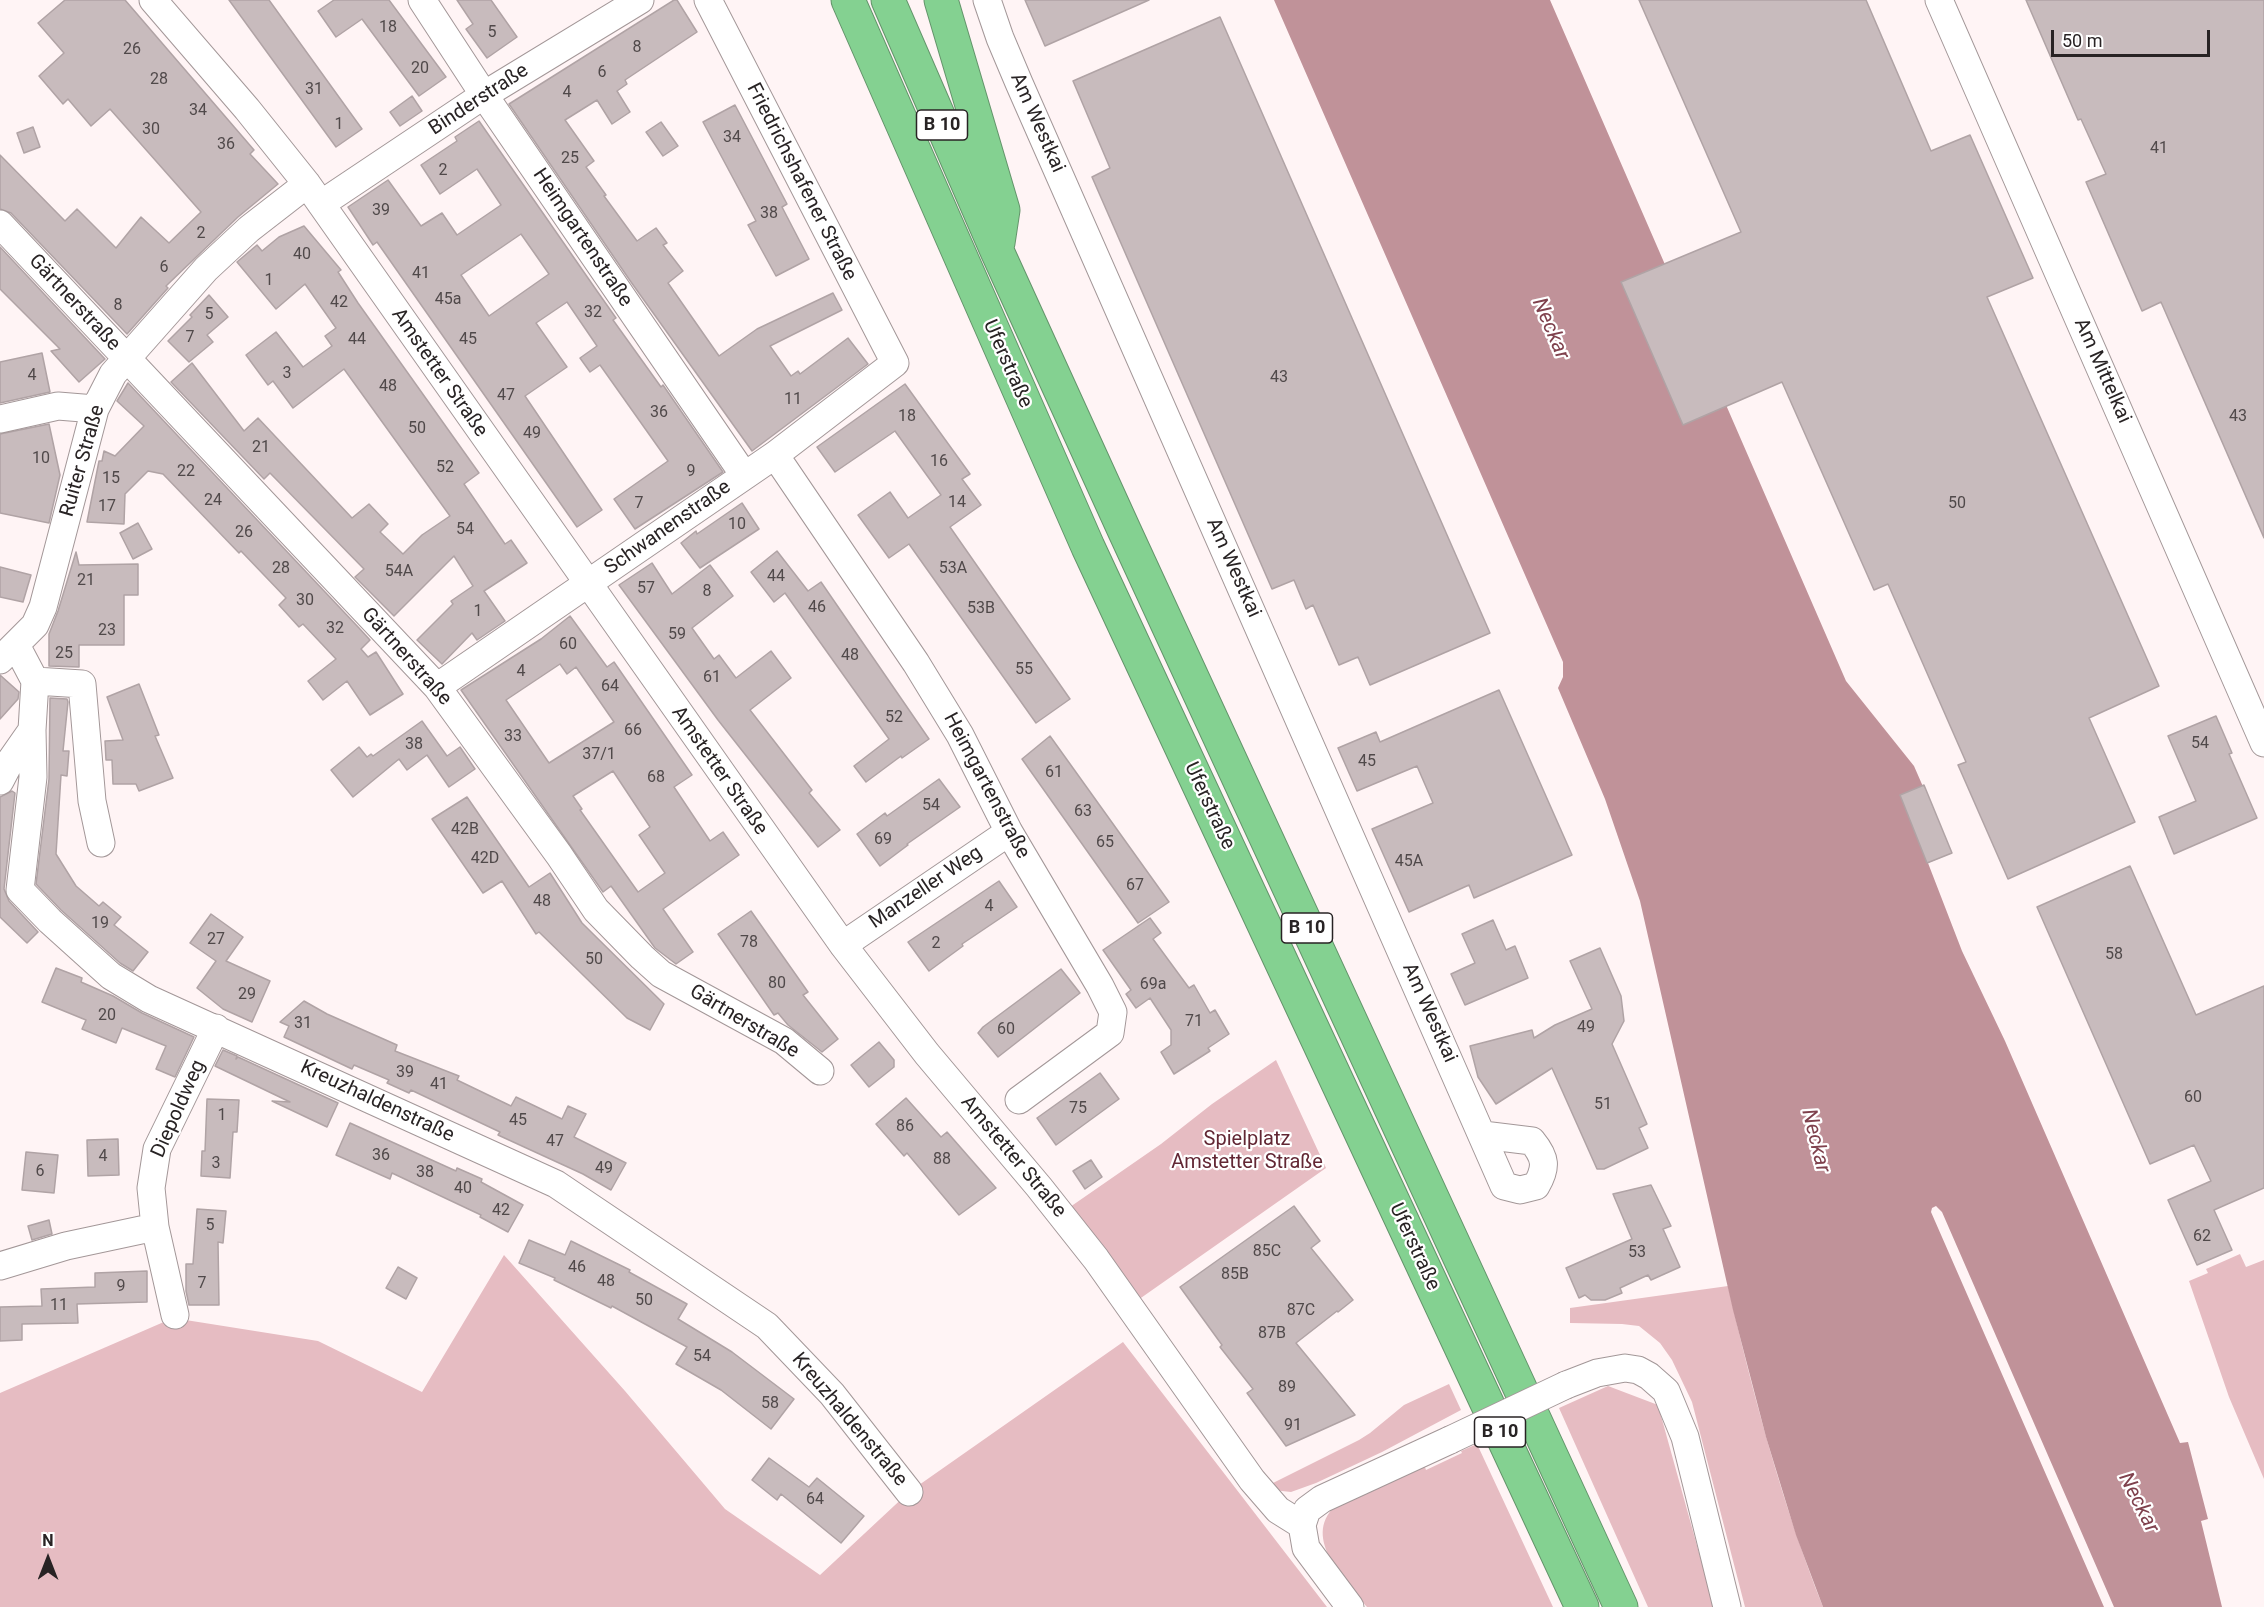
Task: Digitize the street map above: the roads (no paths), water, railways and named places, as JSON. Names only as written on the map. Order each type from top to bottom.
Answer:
[{"type":"highway","name":"Uferstraße","points":[[848,0],[1088,547],[1582,1607]]},
{"type":"highway","name":"Uferstraße","points":[[888,0],[997,251],[1193,681],[1621,1606]]},
{"type":"highway","name":"B 10","points":[[941,0],[1003,210],[997,251]]},
{"type":"street","name":"Amstetter Straße","points":[[153,0],[247,109],[314,194],[843,945],[927,1054],[1039,1187],[1096,1259],[1252,1480],[1278,1510],[1302,1525]]},
{"type":"street","name":"Heimgartenstraße","points":[[422,0],[484,95],[744,475]]},
{"type":"street","name":"Binderstraße","points":[[314,194],[484,95],[640,0]]},
{"type":"street","name":"Friedrichshafener Straße","points":[[708,0],[895,363]]},
{"type":"street","name":"Am Westkai","points":[[987,0],[1019,83],[1483,1135]]},
{"type":"street","name":"Am Mittelkai","points":[[1939,0],[2264,743]]},
{"type":"street","name":"Ruiter Straße","points":[[8,652],[35,625],[43,607],[95,409],[113,374],[215,261],[249,229],[314,194]]},
{"type":"street","name":"Gärtnerstraße","points":[[0,224],[437,687],[596,910],[662,974],[784,1041],[820,1071]]},
{"type":"street","name":"Schwanenstraße","points":[[437,687],[775,455],[895,363]]},
{"type":"street","points":[[0,418],[58,406],[95,409]]},
{"type":"street","name":"Heimgartenstraße","points":[[775,455],[916,663],[960,735],[1009,832],[1113,1012],[1110,1033],[1019,1100]]},
{"type":"street","points":[[8,652],[35,681],[82,684],[92,801],[101,843]]},
{"type":"street","name":"Kreuzhaldenstraße","points":[[35,681],[32,730],[33,777],[10,885],[111,976],[149,999],[556,1184],[666,1257],[767,1326],[832,1394],[909,1492]]},
{"type":"street","points":[[4,766],[32,730]]},
{"type":"street","name":"Manzeller Weg","points":[[843,945],[1009,832]]},
{"type":"street","name":"Diepoldweg","points":[[175,1315],[155,1227],[151,1188],[157,1149],[216,1028]]},
{"type":"street","points":[[0,1266],[66,1246],[155,1227]]},
{"type":"street","points":[[1350,1607],[1306,1548],[1302,1525],[1307,1510],[1322,1499],[1566,1385],[1597,1373],[1625,1368],[1638,1370],[1650,1376],[1666,1391],[1686,1437],[1727,1607]]},
{"type":"water","name":"Neckar","points":[[1274,0],[1550,0],[1846,681],[1914,766],[1952,853],[1928,863],[1962,951],[2005,1041],[2180,1443],[2188,1442],[2208,1519],[2201,1521],[2222,1607],[2114,1607],[1942,1212],[1936,1206],[1931,1212],[2104,1607],[1823,1607],[1796,1535],[1766,1437],[1733,1310],[1640,901],[1605,799],[1558,688],[1563,677],[1563,662]]},
{"type":"park label","name":"Spielplatz Amstetter Straße","points":[[1247,1152]]}]
